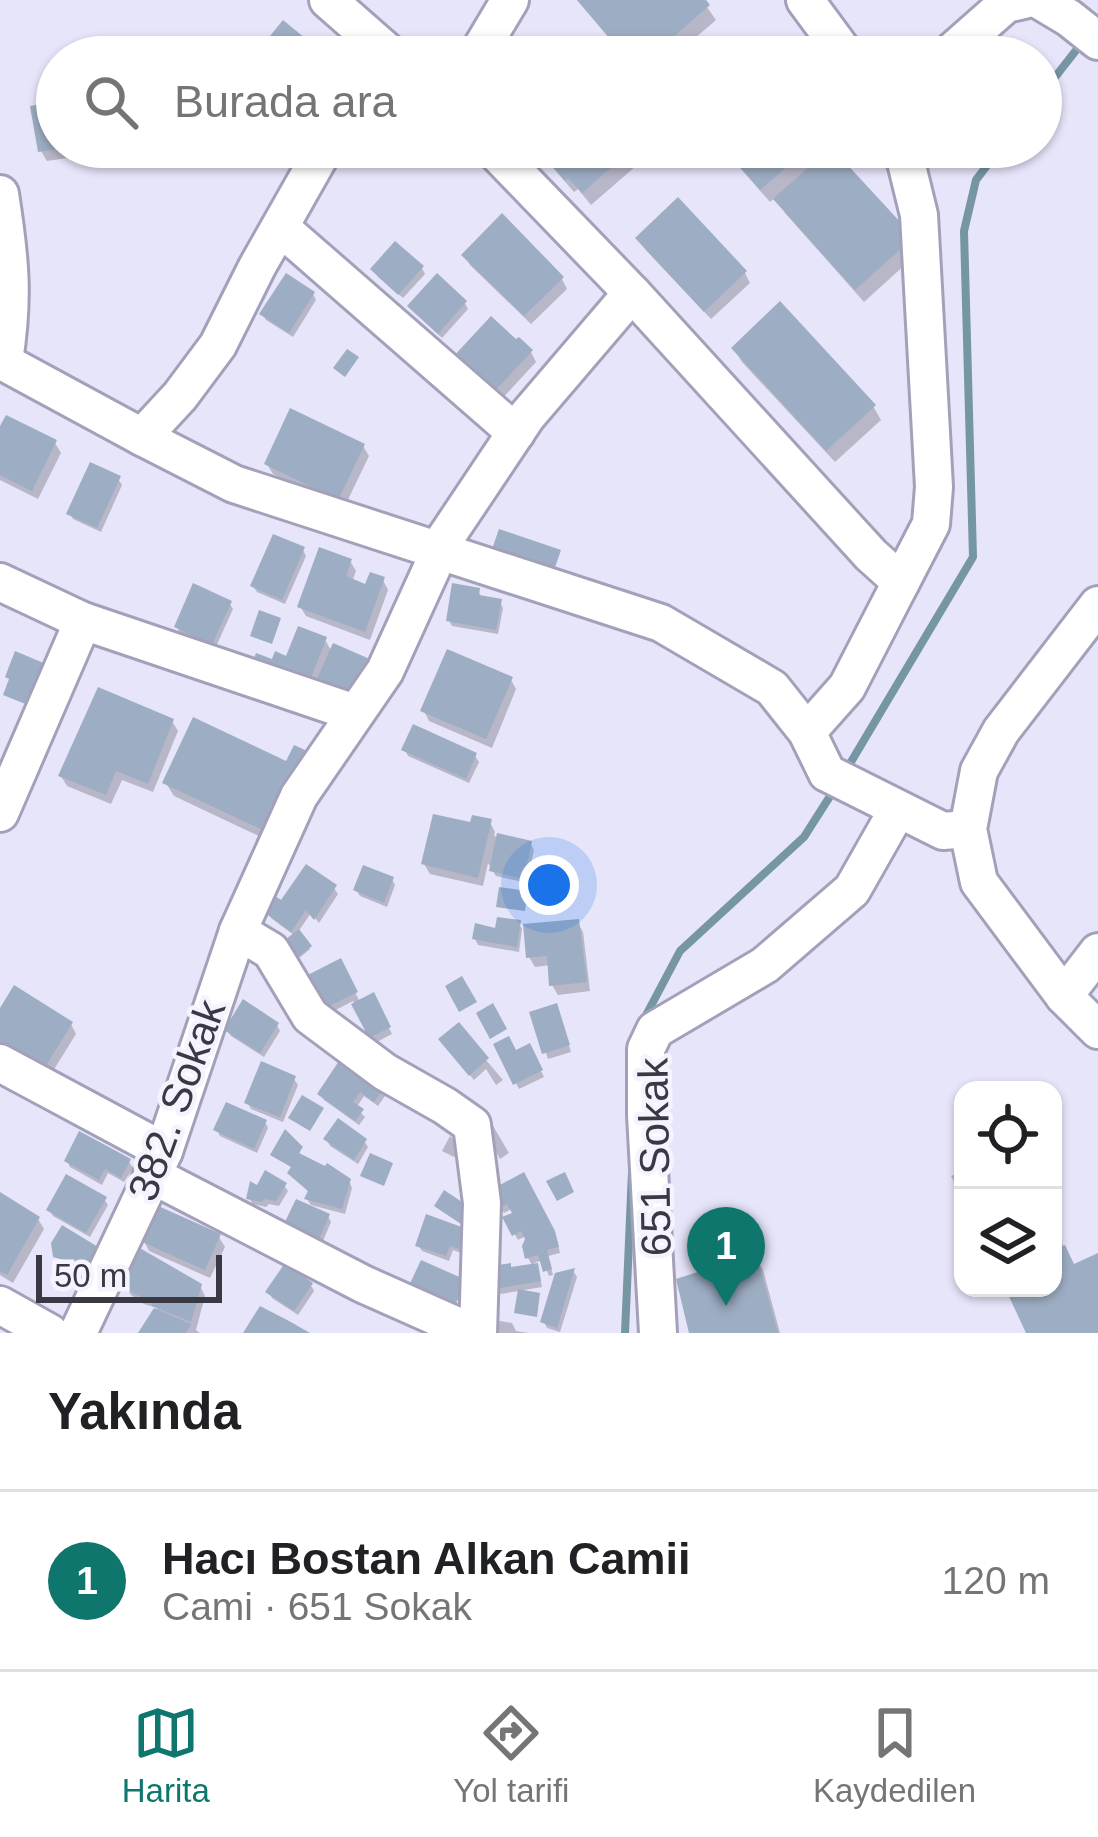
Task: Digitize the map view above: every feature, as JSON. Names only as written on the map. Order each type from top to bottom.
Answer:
[{"type":"street","points":[[328,0],[365,36]]},
{"type":"street","points":[[489,36],[510,0]]},
{"type":"street","points":[[805,0],[832,36]]},
{"type":"street","points":[[970,36],[1006,4],[1022,0]]},
{"type":"street","points":[[142,437],[218,345],[313,168]]},
{"type":"street","points":[[511,168],[901,582]]},
{"type":"street","points":[[806,732],[847,687],[931,524],[934,487],[919,215],[906,168]]},
{"type":"street","points":[[0,194],[10,260],[9,324],[2,360],[234,484],[661,623],[772,688],[806,732],[826,773],[944,831],[968,829]]},
{"type":"street","points":[[280,227],[516,433]]},
{"type":"street","name":"382. Sokak","points":[[79,1333],[158,1163],[238,931],[299,796],[385,670],[446,538],[527,416],[632,293]]},
{"type":"street","points":[[0,582],[83,621],[355,713]]},
{"type":"street","points":[[1098,604],[1001,731],[979,771],[968,829],[979,882],[1064,996],[1098,1030]]},
{"type":"street","points":[[0,813],[83,621]]},
{"type":"street","name":"651 Sokak","points":[[658,1333],[646,1049],[655,1030],[765,965],[852,890],[898,809]]},
{"type":"street","points":[[0,1063],[363,1284],[476,1333],[482,1203],[472,1125],[385,1072],[310,1016],[271,951],[238,931]]},
{"type":"street","points":[[1064,996],[1098,952]]},
{"type":"street","points":[[0,1305],[50,1333]]},
{"type":"building","points":[[577,0],[706,0],[710,5],[674,36],[608,36]]},
{"type":"building","points":[[283,20],[302,36],[270,36]]},
{"type":"building","points":[[36,105],[36,140],[30,106]]},
{"type":"building","points":[[554,168],[611,168],[582,193],[568,178],[565,181]]},
{"type":"building","points":[[741,168],[786,168],[760,190]]},
{"type":"building","points":[[808,168],[850,168],[914,237],[855,290],[773,199]]},
{"type":"building","points":[[678,197],[747,271],[704,312],[635,238]]},
{"type":"building","points":[[502,213],[564,277],[524,316],[461,255]]},
{"type":"building","points":[[395,241],[424,266],[398,295],[370,269]]},
{"type":"building","points":[[286,273],[315,292],[289,333],[259,314]]},
{"type":"building","points":[[437,273],[467,301],[438,334],[407,306]]},
{"type":"building","points":[[780,301],[876,405],[826,451],[731,348]]},
{"type":"building","points":[[491,316],[533,350],[491,395],[452,358]]},
{"type":"building","points":[[347,349],[359,357],[345,377],[333,368]]},
{"type":"building","points":[[290,408],[365,444],[338,500],[264,464]]},
{"type":"building","points":[[6,415],[57,440],[32,491],[0,475],[0,426]]},
{"type":"building","points":[[90,462],[121,476],[97,528],[66,514]]},
{"type":"building","points":[[499,529],[561,550],[551,579],[489,558]]},
{"type":"building","points":[[273,534],[305,547],[282,600],[250,586]]},
{"type":"building","points":[[319,547],[352,559],[346,576],[365,584],[370,572],[385,577],[365,632],[297,607]]},
{"type":"building","points":[[193,583],[232,601],[212,645],[174,627]]},
{"type":"building","points":[[452,583],[480,588],[479,595],[502,599],[496,630],[446,621]]},
{"type":"building","points":[[259,610],[281,618],[272,644],[250,636]]},
{"type":"building","points":[[298,626],[327,637],[310,680],[278,667],[274,677],[251,667],[256,653],[272,659],[275,651],[286,656]]},
{"type":"building","points":[[333,643],[372,660],[352,705],[313,688]]},
{"type":"building","points":[[447,649],[513,677],[486,739],[420,711]]},
{"type":"building","points":[[15,651],[46,664],[28,705],[3,695]]},
{"type":"building","points":[[98,687],[174,719],[148,784],[116,771],[106,795],[58,776]]},
{"type":"building","points":[[193,717],[286,761],[294,745],[316,755],[278,837],[162,783]]},
{"type":"building","points":[[413,724],[477,753],[466,779],[401,750]]},
{"type":"building","points":[[433,814],[470,822],[472,815],[492,819],[478,878],[421,864]]},
{"type":"building","points":[[497,833],[532,841],[524,879],[489,871]]},
{"type":"building","points":[[306,864],[337,885],[314,920],[306,910],[291,932],[264,912],[275,896],[281,900]]},
{"type":"building","points":[[363,865],[394,877],[384,903],[353,890]]},
{"type":"building","points":[[499,887],[528,891],[525,911],[496,907]]},
{"type":"building","points":[[497,917],[521,920],[517,947],[472,939],[475,923],[495,928]]},
{"type":"building","points":[[579,919],[587,982],[549,986],[547,956],[526,958],[523,924]]},
{"type":"building","points":[[299,929],[312,946],[294,960],[281,943]]},
{"type":"building","points":[[341,958],[358,992],[319,1011],[302,978]]},
{"type":"building","points":[[462,976],[477,1002],[459,1012],[445,986]]},
{"type":"building","points":[[14,985],[73,1022],[42,1072],[0,1045],[0,1008]]},
{"type":"building","points":[[374,992],[391,1027],[369,1038],[351,1004]]},
{"type":"building","points":[[243,999],[279,1023],[260,1053],[224,1030]]},
{"type":"building","points":[[493,1003],[507,1029],[490,1039],[476,1013]]},
{"type":"building","points":[[557,1003],[570,1045],[542,1054],[529,1012]]},
{"type":"building","points":[[459,1022],[489,1058],[469,1076],[438,1039]]},
{"type":"building","points":[[509,1036],[516,1050],[530,1043],[543,1070],[513,1085],[493,1044]]},
{"type":"building","points":[[341,1058],[384,1088],[374,1102],[360,1092],[353,1102],[364,1109],[355,1121],[317,1094]]},
{"type":"building","points":[[261,1061],[296,1076],[280,1117],[244,1103]]},
{"type":"building","points":[[302,1095],[324,1108],[310,1131],[288,1118]]},
{"type":"building","points":[[226,1102],[267,1120],[254,1149],[213,1130]]},
{"type":"building","points":[[338,1118],[367,1139],[354,1160],[323,1139]]},
{"type":"building","points":[[285,1129],[303,1147],[299,1153],[351,1179],[342,1209],[304,1199],[308,1191],[287,1173],[291,1167],[270,1155]]},
{"type":"building","points":[[79,1131],[131,1159],[121,1178],[105,1169],[99,1180],[64,1161]]},
{"type":"building","points":[[370,1153],[393,1163],[384,1186],[360,1176]]},
{"type":"building","points":[[265,1170],[287,1183],[276,1201],[246,1199],[250,1181],[257,1185]]},
{"type":"building","points":[[524,1172],[559,1247],[547,1250],[552,1269],[543,1272],[538,1255],[525,1259],[521,1231],[512,1236],[502,1217],[512,1213],[507,1204],[498,1209],[489,1191]]},
{"type":"building","points":[[565,1172],[574,1192],[557,1201],[546,1181]]},
{"type":"building","points":[[66,1174],[107,1197],[86,1233],[46,1210]]},
{"type":"building","points":[[444,1190],[471,1208],[461,1224],[434,1206]]},
{"type":"building","points":[[0,1192],[40,1217],[7,1275],[0,1271]]},
{"type":"building","points":[[296,1199],[330,1214],[317,1244],[282,1228]]},
{"type":"building","points":[[156,1205],[221,1234],[205,1270],[140,1241]]},
{"type":"building","points":[[426,1214],[478,1233],[471,1253],[450,1246],[446,1256],[415,1246]]},
{"type":"building","points":[[62,1225],[103,1250],[88,1275],[53,1257],[51,1243]]},
{"type":"building","points":[[1062,1246],[1074,1264],[1098,1253],[1098,1333],[1026,1333],[1009,1297],[1062,1297]]},
{"type":"building","points":[[138,1247],[202,1284],[191,1322],[152,1306],[151,1299],[122,1285]]},
{"type":"building","points":[[756,1253],[778,1333],[689,1333],[676,1279]]},
{"type":"building","points":[[421,1260],[466,1280],[452,1313],[406,1292]]},
{"type":"building","points":[[285,1263],[313,1283],[294,1311],[265,1292]]},
{"type":"building","points":[[511,1263],[511,1267],[538,1263],[541,1281],[494,1289],[491,1266]]},
{"type":"building","points":[[575,1268],[557,1328],[540,1322],[555,1273]]},
{"type":"building","points":[[518,1289],[540,1293],[537,1317],[514,1313]]},
{"type":"building","points":[[260,1306],[289,1321],[310,1333],[243,1333]]},
{"type":"building","points":[[154,1308],[191,1324],[186,1333],[138,1333]]},
{"type":"waterway","points":[[1062,68],[1081,44]]},
{"type":"waterway","points":[[845,772],[973,557],[964,231],[976,180],[985,168]]},
{"type":"waterway","points":[[643,1021],[680,951],[804,837],[834,790]]},
{"type":"waterway","points":[[625,1333],[632,1172]]},
{"type":"place","name":"Hacı Bostan Alkan Camii","points":[[726,1306]]}]
